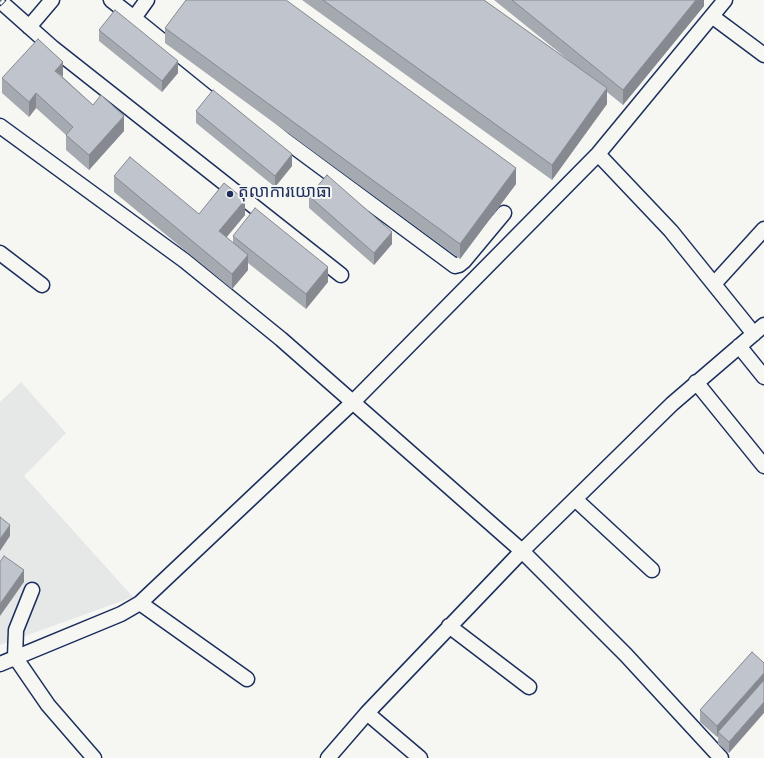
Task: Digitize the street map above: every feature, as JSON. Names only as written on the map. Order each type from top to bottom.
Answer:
[{"type":"street","points":[[30,27],[52,0]]},
{"type":"street","points":[[111,0],[286,141],[455,266],[460,265],[464,261],[504,213]]},
{"type":"street","points":[[134,18],[147,0]]},
{"type":"street","points":[[0,664],[121,614],[140,603],[352,402],[598,154],[713,17],[725,0]]},
{"type":"street","points":[[3,8],[30,27],[53,48],[341,275]]},
{"type":"street","points":[[713,17],[764,55]]},
{"type":"street","points":[[0,126],[185,261],[281,339],[522,551],[626,655],[721,758]]},
{"type":"street","points":[[328,758],[367,713],[522,551],[696,382],[759,329],[714,284],[670,231],[598,154]]},
{"type":"street","points":[[714,284],[764,229]]},
{"type":"street","points":[[0,252],[42,285]]},
{"type":"street","points":[[464,261],[478,275]]},
{"type":"street","points":[[739,346],[764,377]]},
{"type":"street","points":[[696,382],[764,466]]},
{"type":"street","points":[[575,499],[652,570]]},
{"type":"street","points":[[32,590],[16,630],[15,657],[48,705],[94,758]]},
{"type":"street","points":[[140,603],[247,680]]},
{"type":"street","points":[[449,626],[529,687]]},
{"type":"street","points":[[367,713],[420,758]]},
{"type":"shaded area","points":[[21,382],[66,433],[24,476],[133,597],[0,645],[0,402]]},
{"type":"building","points":[[186,0],[286,0],[516,168],[460,244],[165,28]]},
{"type":"building","points":[[323,0],[484,0],[607,88],[552,165]]},
{"type":"building","points":[[512,0],[696,0],[623,90]]},
{"type":"building","points":[[115,10],[178,61],[162,81],[99,30]]},
{"type":"building","points":[[38,39],[63,62],[55,71],[93,105],[101,95],[124,116],[89,155],[66,135],[73,127],[36,93],[29,102],[2,78]]},
{"type":"building","points":[[213,90],[292,154],[275,176],[196,111]]},
{"type":"building","points":[[130,157],[199,214],[224,183],[245,200],[219,231],[248,255],[232,274],[114,176]]},
{"type":"building","points":[[327,175],[392,232],[374,253],[309,196]]},
{"type":"building","points":[[255,208],[328,267],[306,294],[233,236]]},
{"type":"building","points":[[0,517],[10,525],[0,539]]},
{"type":"building","points":[[4,556],[24,570],[0,604],[0,562]]},
{"type":"building","points":[[752,652],[764,663],[764,673],[717,726],[700,710]]},
{"type":"building","points":[[764,680],[764,702],[729,742],[718,732]]},
{"type":"railway","points":[[0,4],[4,0]]},
{"type":"place","name":"តុលាការយោធា","points":[[230,194]]}]
